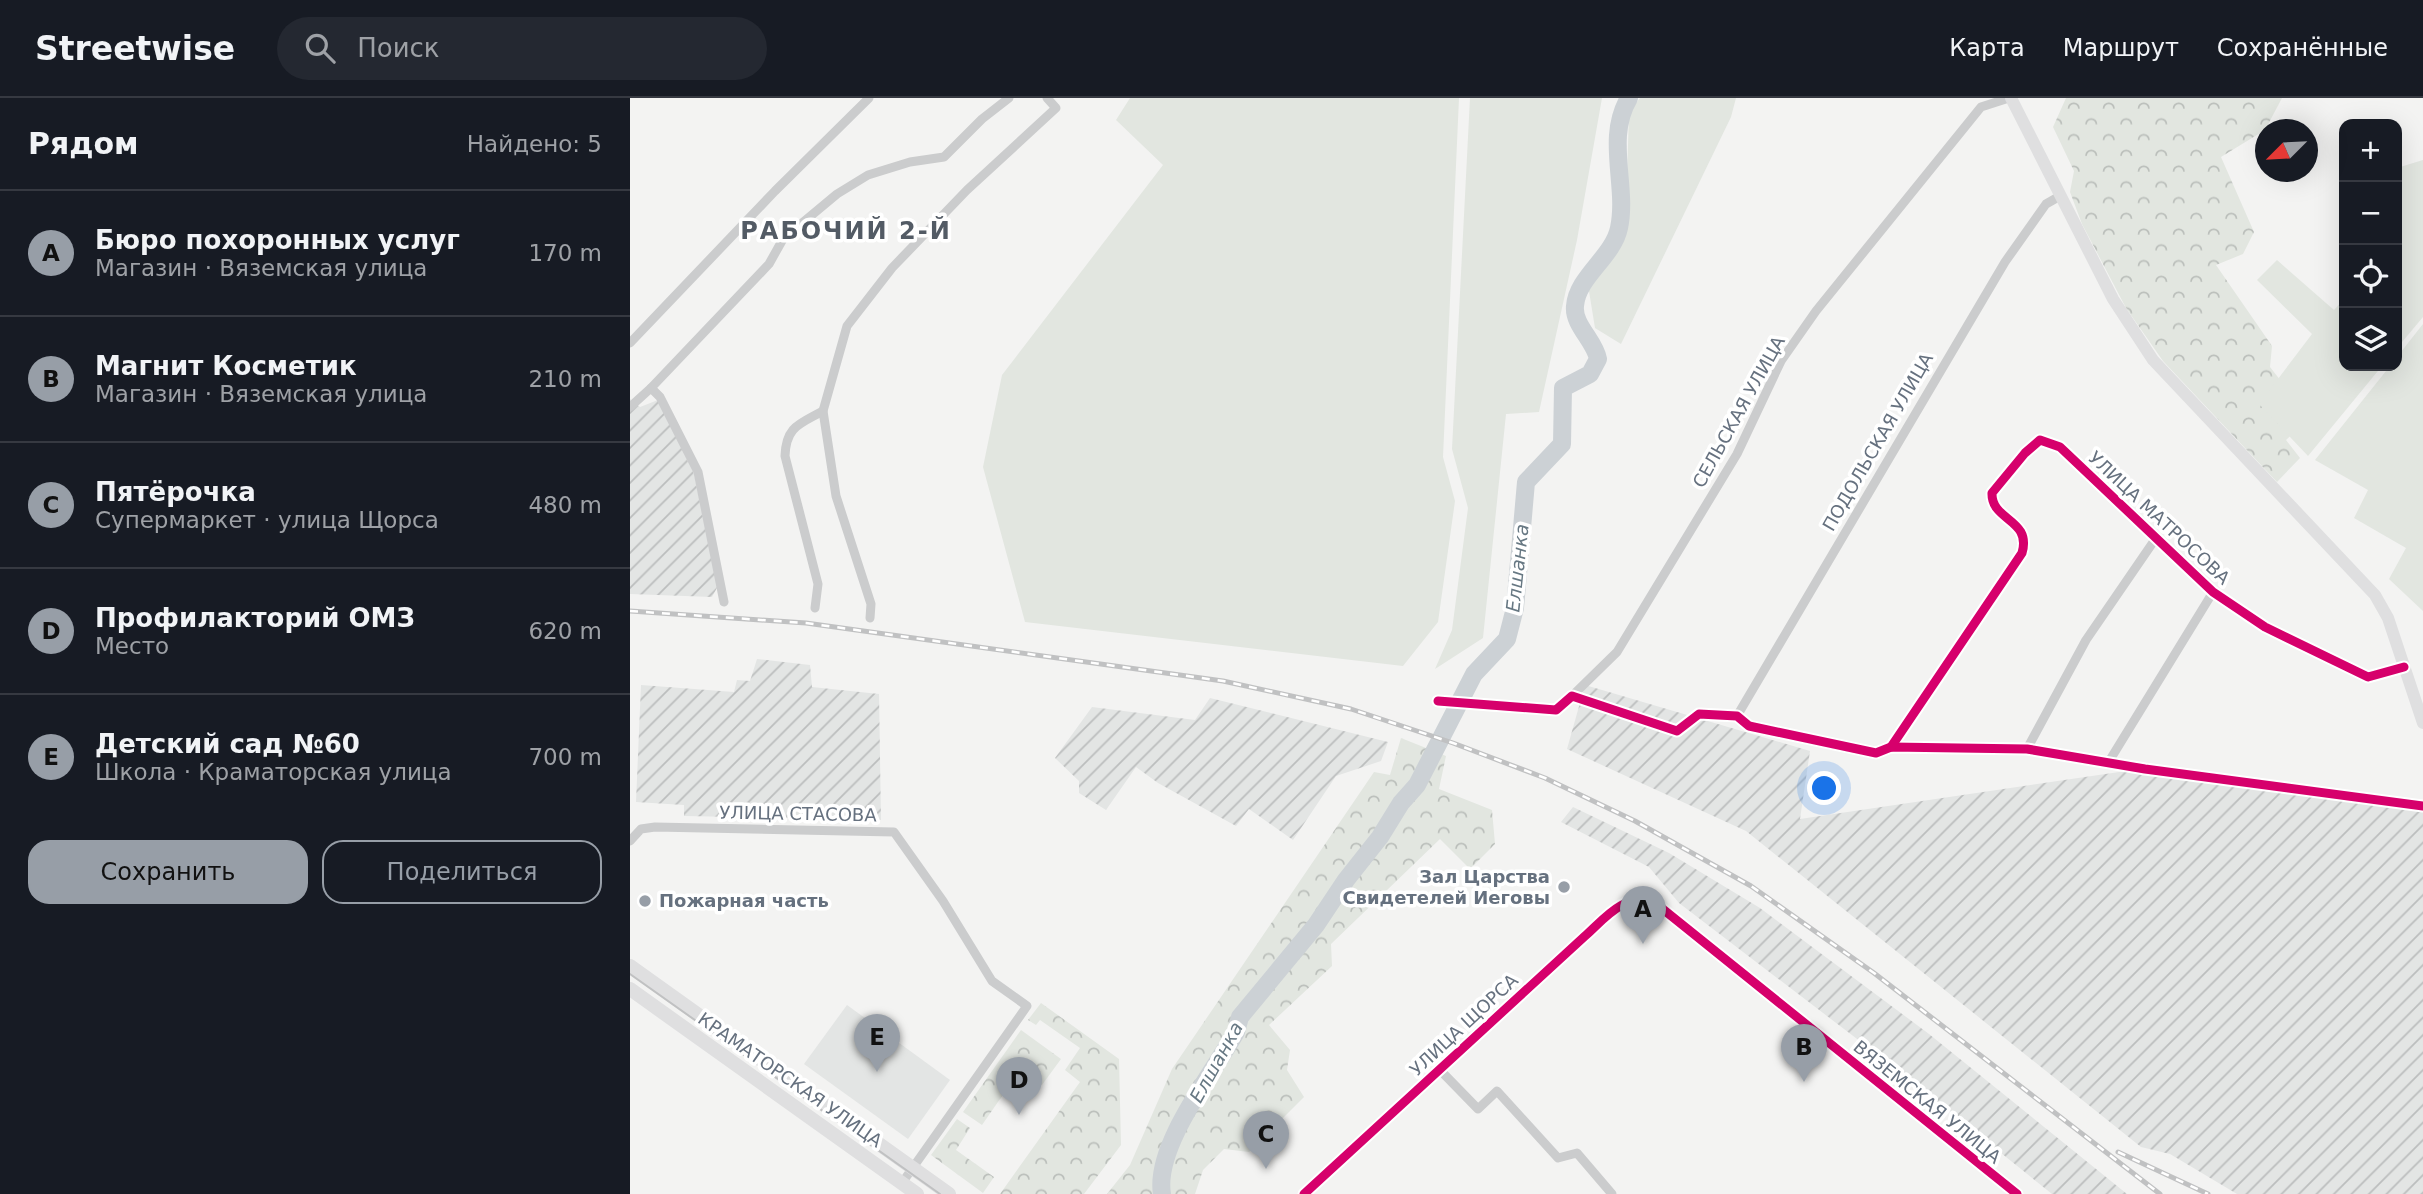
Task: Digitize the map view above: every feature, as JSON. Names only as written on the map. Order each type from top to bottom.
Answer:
[{"type":"main road","name":"КРАМАТОРСКАЯ УЛИЦА","points":[[630,966],[949,1194]]},
{"type":"main road","name":"КРАМАТОРСКАЯ УЛИЦА","points":[[630,989],[918,1194]]},
{"type":"street","points":[[630,343],[775,191],[869,98]]},
{"type":"street","points":[[630,407],[769,264],[783,239],[837,194],[868,175],[909,162],[944,157],[982,119],[1009,98]]},
{"type":"street","points":[[870,618],[871,604],[836,496],[824,411],[847,326],[892,268],[967,190],[1056,108],[1047,98]]},
{"type":"street","points":[[2010,98],[2113,299],[2153,359],[2375,595],[2388,618],[2423,723]]},
{"type":"street","name":"СЕЛЬСКАЯ УЛИЦА","points":[[1572,696],[1617,652],[1737,454],[1781,361],[1816,312],[1981,107],[2010,98]]},
{"type":"street","name":"ПОДОЛЬСКАЯ УЛИЦА","points":[[1737,716],[1917,406],[2005,262],[2046,204],[2060,196]]},
{"type":"street","points":[[651,388],[660,397],[698,472],[724,602]]},
{"type":"street","points":[[815,608],[818,584],[785,456],[785,438],[794,427],[824,411]]},
{"type":"street","name":"УЛИЦА МАТРОСОВА","points":[[1891,747],[2022,554],[2026,542],[2024,535],[1996,508],[1992,493],[2033,444],[2046,440],[2060,447],[2213,592],[2265,627],[2368,677],[2404,667]]},
{"type":"street","points":[[2027,749],[2086,640],[2155,538]]},
{"type":"street","points":[[2108,763],[2213,592]]},
{"type":"street","points":[[1438,701],[1556,710],[1572,696],[1677,731],[1699,714],[1737,716],[1749,726],[1876,753],[1891,747],[2027,749],[2108,763],[2423,806]]},
{"type":"street","name":"УЛИЦА СТАСОВА","points":[[630,841],[637,832],[648,827],[894,832],[943,901],[992,981],[1027,1006],[913,1168]]},
{"type":"street","name":"УЛИЦА ЩОРСА","points":[[1304,1194],[1623,903],[1642,898],[1654,902]]},
{"type":"street","name":"ВЯЗЕМСКАЯ УЛИЦА","points":[[1654,902],[2017,1194]]},
{"type":"street","points":[[721,1054],[732,1039]]},
{"type":"street","points":[[1439,1069],[1478,1109],[1497,1091],[1558,1158],[1577,1153],[1612,1194]]},
{"type":"street","points":[[780,1096],[790,1081]]},
{"type":"street","points":[[902,1183],[913,1168]]},
{"type":"shaded area","points":[[630,399],[640,407],[658,400],[694,474],[718,586],[712,597],[630,594]]},
{"type":"shaded area","points":[[757,659],[810,665],[812,687],[879,694],[881,820],[684,816],[684,805],[636,802],[641,685],[734,692],[737,680],[750,681]]},
{"type":"shaded area","points":[[1585,685],[1810,751],[1800,819],[2126,771],[2415,807],[2423,812],[2423,1194],[2237,1194],[2170,1154],[2141,1147],[1746,831],[1567,749]]},
{"type":"shaded area","points":[[1210,698],[1388,742],[1381,761],[1336,776],[1293,840],[1249,809],[1236,826],[1158,783],[1136,767],[1106,810],[1079,793],[1079,781],[1055,758],[1092,707],[1195,720]]},
{"type":"shaded area","points":[[1573,807],[1669,853],[1760,908],[1929,1034],[2127,1194],[2052,1194],[1899,1071],[1679,903],[1649,867],[1561,822]]},
{"type":"shaded area","points":[[847,1005],[950,1080],[908,1139],[804,1064]]},
{"type":"green space","points":[[1130,98],[1459,98],[1443,457],[1455,501],[1438,622],[1403,666],[1025,622],[983,467],[1002,375],[1163,165],[1116,120]]},
{"type":"green space","points":[[1470,98],[1602,98],[1577,240],[1539,412],[1506,414],[1483,638],[1435,669],[1452,630],[1468,508],[1452,449]]},
{"type":"green space","points":[[1640,98],[1736,98],[1731,117],[1621,344],[1595,328],[1588,285],[1622,229],[1626,210],[1629,112]]},
{"type":"green space","points":[[2066,98],[2282,98],[2271,119],[2255,119],[2255,136],[2221,157],[2254,232],[2243,254],[2216,265],[2272,346],[2270,367],[2303,409],[2302,425],[2286,440],[2300,458],[2277,482],[2163,361],[2126,308],[2082,224],[2070,192],[2074,171],[2053,127]]},
{"type":"green space","points":[[2423,160],[2423,317],[2402,342],[2402,182],[2402,166]]},
{"type":"green space","points":[[2277,260],[2334,310],[2339,304],[2339,371],[2378,371],[2308,456],[2259,404],[2312,334],[2257,280]]},
{"type":"green space","points":[[2423,324],[2423,611],[2389,579],[2406,548],[2354,518],[2368,490],[2315,460],[2386,371],[2402,371],[2402,351]]},
{"type":"green space","points":[[1401,738],[1446,756],[1439,789],[1492,810],[1495,844],[1470,869],[1440,839],[1331,944],[1332,966],[1269,1025],[1290,1050],[1287,1070],[1304,1097],[1249,1152],[1224,1149],[1203,1170],[1195,1194],[1107,1194],[1130,1165],[1172,1069],[1374,772],[1390,775]]},
{"type":"green space","points":[[1041,1003],[1119,1059],[1121,1145],[1084,1194],[1000,1194],[1080,1082],[1065,1070],[1080,1048],[1040,1020],[1036,1025],[1028,1020]]},
{"type":"green space","points":[[1021,1030],[1061,1059],[1042,1085],[1020,1070],[982,1125],[963,1112]]},
{"type":"green space","points":[[957,1119],[970,1128],[956,1150],[994,1177],[983,1193],[931,1155]]},
{"type":"waterway","name":"Елшанка","points":[[1162,1194],[1162,1175],[1176,1132],[1236,1032],[1240,1017],[1316,925],[1346,880],[1380,837],[1401,803],[1417,785],[1474,674],[1507,639],[1515,608],[1526,482],[1562,444],[1563,388],[1590,374],[1598,359],[1577,320],[1575,306],[1582,286],[1610,248],[1619,228],[1619,129],[1629,98]]},
{"type":"tram line","points":[[630,974],[940,1194]]},
{"type":"railway","points":[[630,611],[806,623],[1223,681],[1351,709],[1453,743],[1545,778],[1635,821],[1751,886],[1874,973],[2160,1194]]},
{"type":"railway","points":[[2118,1152],[2208,1194]]},
{"type":"cycle path","points":[[1891,747],[2022,553],[2024,542],[2021,533],[1998,509],[1993,502],[1992,493],[2025,453],[2040,440],[2060,447],[2213,592],[2265,627],[2368,677],[2404,667]]},
{"type":"cycle path","points":[[1438,701],[1556,710],[1572,696],[1677,731],[1699,714],[1737,716],[1749,726],[1876,753],[1891,747],[2027,749],[2145,769],[2423,806]]},
{"type":"cycle path","points":[[1304,1194],[1616,908],[1644,900],[1654,902],[2017,1194]]},
{"type":"place","name":"Зал Царства Свидетелей Иеговы","points":[[1564,887]]},
{"type":"place","name":"Пожарная часть","points":[[645,901]]},
{"type":"place","name":"Бюро похоронных услуг","points":[[1643,944]]},
{"type":"place","name":"Детский сад №60","points":[[877,1072]]},
{"type":"place","name":"Магнит Косметик","points":[[1804,1082]]},
{"type":"place","name":"Профилакторий ОМЗ","points":[[1019,1115]]},
{"type":"place","name":"Пятёрочка","points":[[1266,1169]]},
{"type":"district","name":"РАБОЧИЙ 2‑Й","points":[[846,231]]}]
